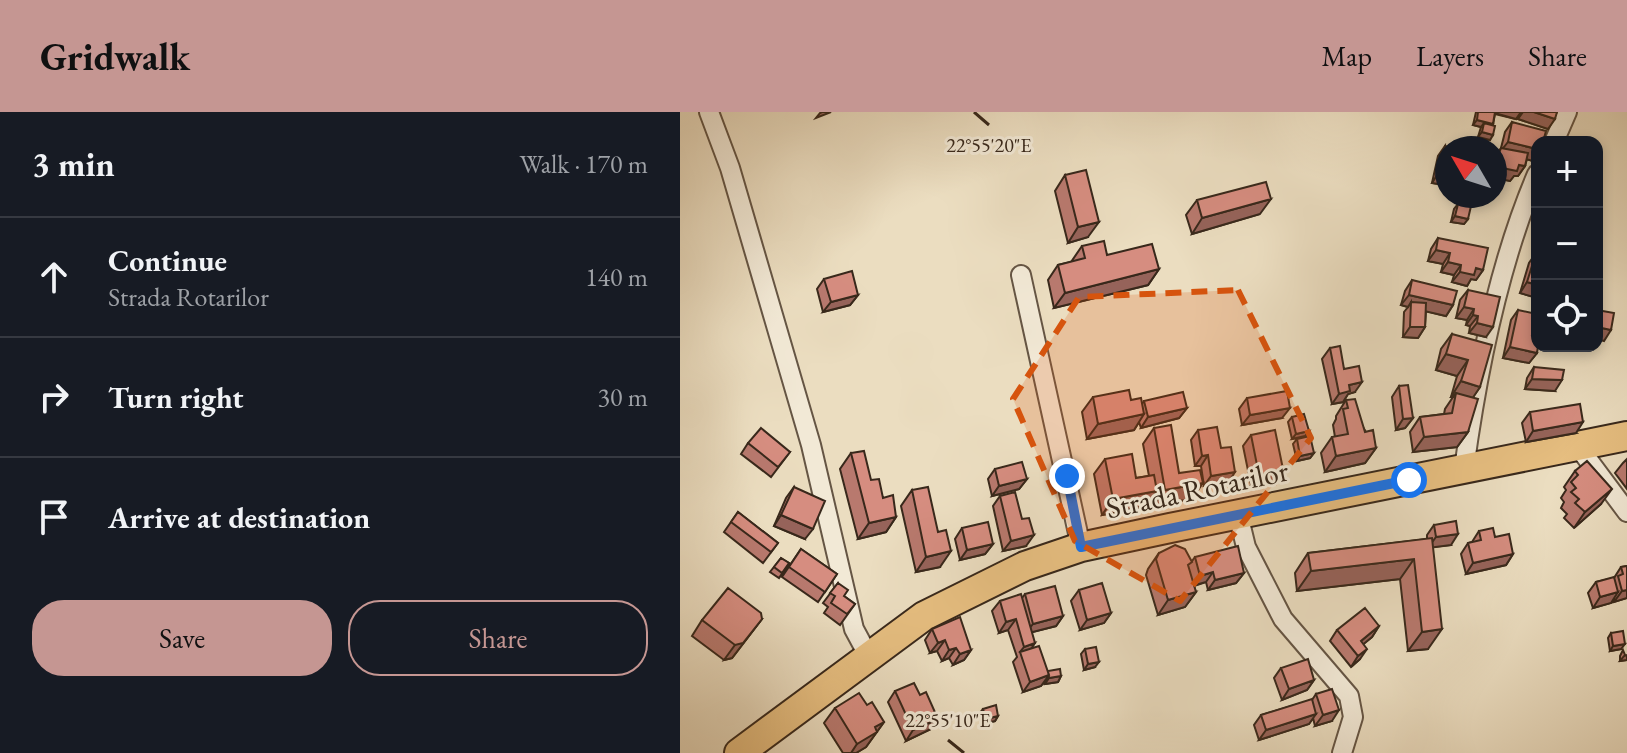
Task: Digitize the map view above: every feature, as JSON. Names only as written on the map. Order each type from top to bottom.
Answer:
[{"type":"main road","name":"Strada Rotarilor","points":[[739,753],[868,655],[959,596],[1025,566],[1081,547],[1627,436]]},
{"type":"street","points":[[709,112],[730,168],[811,445],[854,629],[868,655]]},
{"type":"street","points":[[1557,136],[1567,112]]},
{"type":"street","points":[[1464,469],[1480,378],[1511,248],[1531,191]]},
{"type":"street","points":[[1021,275],[1081,547]]},
{"type":"street","points":[[1577,445],[1627,512]]},
{"type":"street","points":[[1238,514],[1246,547],[1283,619],[1349,696],[1353,717],[1342,753]]},
{"type":"highlighted area","points":[[1238,290],[1311,438],[1180,601],[1075,541],[1013,399],[1079,297]]},
{"type":"building","points":[[1478,112],[1495,112],[1493,124],[1477,120]]},
{"type":"building","points":[[1534,112],[1557,112],[1555,119]]},
{"type":"building","points":[[1512,122],[1546,131],[1545,136],[1531,136],[1531,148],[1508,142]]},
{"type":"building","points":[[1484,123],[1495,126],[1493,135],[1482,132]]},
{"type":"building","points":[[1507,149],[1528,153],[1525,166],[1519,165],[1517,171],[1507,169]]},
{"type":"building","points":[[1086,170],[1099,222],[1078,227],[1065,175]]},
{"type":"building","points":[[1266,182],[1271,199],[1202,218],[1197,200]]},
{"type":"building","points":[[1457,208],[1471,208],[1468,219],[1455,216]]},
{"type":"building","points":[[1438,238],[1488,248],[1483,270],[1476,268],[1474,275],[1460,272],[1461,265],[1448,262],[1450,253],[1436,250]]},
{"type":"building","points":[[1104,241],[1107,255],[1152,244],[1159,269],[1065,293],[1058,265],[1085,258],[1082,246]]},
{"type":"building","points":[[852,271],[858,295],[831,302],[824,279]]},
{"type":"building","points":[[1412,280],[1457,291],[1453,305],[1409,295]]},
{"type":"building","points":[[1468,290],[1500,297],[1493,327],[1477,323],[1478,316],[1473,315],[1474,309],[1464,307]]},
{"type":"building","points":[[1411,302],[1426,303],[1425,327],[1410,327]]},
{"type":"building","points":[[1518,310],[1531,313],[1531,352],[1510,347]]},
{"type":"building","points":[[1603,311],[1614,313],[1611,330],[1603,328]]},
{"type":"building","points":[[1452,334],[1492,345],[1480,387],[1461,381],[1468,360],[1446,354]]},
{"type":"building","points":[[1340,346],[1344,369],[1359,366],[1362,382],[1349,385],[1350,391],[1339,394],[1330,348]]},
{"type":"building","points":[[1534,367],[1564,370],[1562,380],[1532,379]]},
{"type":"building","points":[[1408,385],[1413,418],[1403,419],[1399,386]]},
{"type":"building","points":[[1129,390],[1131,400],[1141,398],[1144,414],[1098,424],[1093,397]]},
{"type":"building","points":[[1287,391],[1290,408],[1250,415],[1247,398]]},
{"type":"building","points":[[1183,392],[1187,408],[1148,417],[1144,401]]},
{"type":"building","points":[[1456,393],[1478,399],[1468,432],[1424,437],[1420,417],[1452,413]]},
{"type":"building","points":[[1355,399],[1365,432],[1373,430],[1376,448],[1336,456],[1332,437],[1348,434],[1343,409],[1348,408],[1346,400]]},
{"type":"building","points":[[1580,404],[1583,422],[1533,431],[1530,412]]},
{"type":"building","points":[[1304,414],[1309,431],[1296,434],[1292,417]]},
{"type":"building","points":[[1171,425],[1179,473],[1200,470],[1203,483],[1165,490],[1154,428]]},
{"type":"building","points":[[1217,427],[1221,448],[1231,447],[1235,472],[1211,476],[1208,455],[1202,456],[1198,430]]},
{"type":"building","points":[[761,428],[790,452],[778,467],[748,443]]},
{"type":"building","points":[[1275,430],[1283,469],[1259,475],[1251,435]]},
{"type":"building","points":[[1310,436],[1314,453],[1300,456],[1297,439]]},
{"type":"building","points":[[864,451],[871,480],[879,479],[883,498],[893,495],[896,517],[869,523],[851,453]]},
{"type":"building","points":[[1132,454],[1136,478],[1154,475],[1157,491],[1113,499],[1105,459]]},
{"type":"building","points":[[1587,461],[1612,489],[1585,512],[1575,503],[1579,499],[1571,492],[1576,488],[1571,482],[1578,475],[1575,471]]},
{"type":"building","points":[[1022,462],[1027,479],[999,486],[995,469]]},
{"type":"building","points":[[794,487],[825,501],[813,529],[781,515]]},
{"type":"building","points":[[928,487],[938,532],[946,530],[951,551],[926,557],[912,490]]},
{"type":"building","points":[[1015,492],[1022,519],[1029,518],[1034,535],[1011,541],[1000,496]]},
{"type":"building","points":[[738,512],[778,543],[771,552],[731,522]]},
{"type":"building","points":[[1456,521],[1458,534],[1436,537],[1434,525]]},
{"type":"building","points":[[988,522],[993,544],[967,550],[962,528]]},
{"type":"building","points":[[1493,528],[1495,537],[1509,534],[1513,554],[1473,563],[1468,543],[1481,540],[1479,531]]},
{"type":"building","points":[[1432,538],[1442,629],[1422,632],[1414,559],[1311,571],[1308,553]]},
{"type":"building","points":[[1175,545],[1185,549],[1192,562],[1188,565],[1196,592],[1168,600],[1156,559],[1159,553]]},
{"type":"building","points":[[1238,546],[1244,573],[1215,580],[1213,572],[1200,576],[1195,557]]},
{"type":"building","points":[[801,549],[837,574],[825,592],[789,567]]},
{"type":"building","points":[[781,558],[789,563],[782,573],[774,567]]},
{"type":"building","points":[[1627,566],[1627,590],[1622,591],[1618,576],[1623,574],[1621,567]]},
{"type":"building","points":[[1614,577],[1618,592],[1600,597],[1596,582]]},
{"type":"building","points":[[838,583],[848,590],[844,596],[855,604],[847,614],[831,603],[835,596],[830,593]]},
{"type":"building","points":[[1102,583],[1111,613],[1087,620],[1079,590]]},
{"type":"building","points":[[1055,586],[1063,616],[1033,624],[1025,594]]},
{"type":"building","points":[[728,588],[761,613],[762,619],[743,643],[735,645],[702,620]]},
{"type":"building","points":[[1021,594],[1035,643],[1024,647],[1016,619],[1006,622],[1000,601]]},
{"type":"building","points":[[1365,608],[1379,626],[1361,641],[1367,649],[1358,656],[1337,630]]},
{"type":"building","points":[[960,617],[971,650],[960,654],[956,648],[949,650],[945,640],[938,643],[932,629]]},
{"type":"building","points":[[1623,631],[1625,644],[1613,646],[1611,633]]},
{"type":"building","points":[[1039,646],[1049,675],[1030,682],[1020,652]]},
{"type":"building","points":[[1096,647],[1099,662],[1088,664],[1085,649]]},
{"type":"building","points":[[1308,659],[1314,680],[1289,689],[1281,668]]},
{"type":"building","points":[[1060,669],[1061,676],[1049,678],[1048,671]]},
{"type":"building","points":[[914,683],[920,695],[926,692],[938,719],[913,730],[895,691]]},
{"type":"building","points":[[1332,689],[1339,710],[1323,715],[1316,694]]},
{"type":"building","points":[[859,693],[867,705],[872,702],[884,722],[875,727],[877,732],[857,744],[835,708]]},
{"type":"building","points":[[1312,699],[1316,714],[1266,730],[1261,715]]},
{"type":"building","points":[[996,705],[998,716],[986,719],[983,709]]},
{"type":"route","points":[[1067,476],[1081,547],[1409,480]]}]
